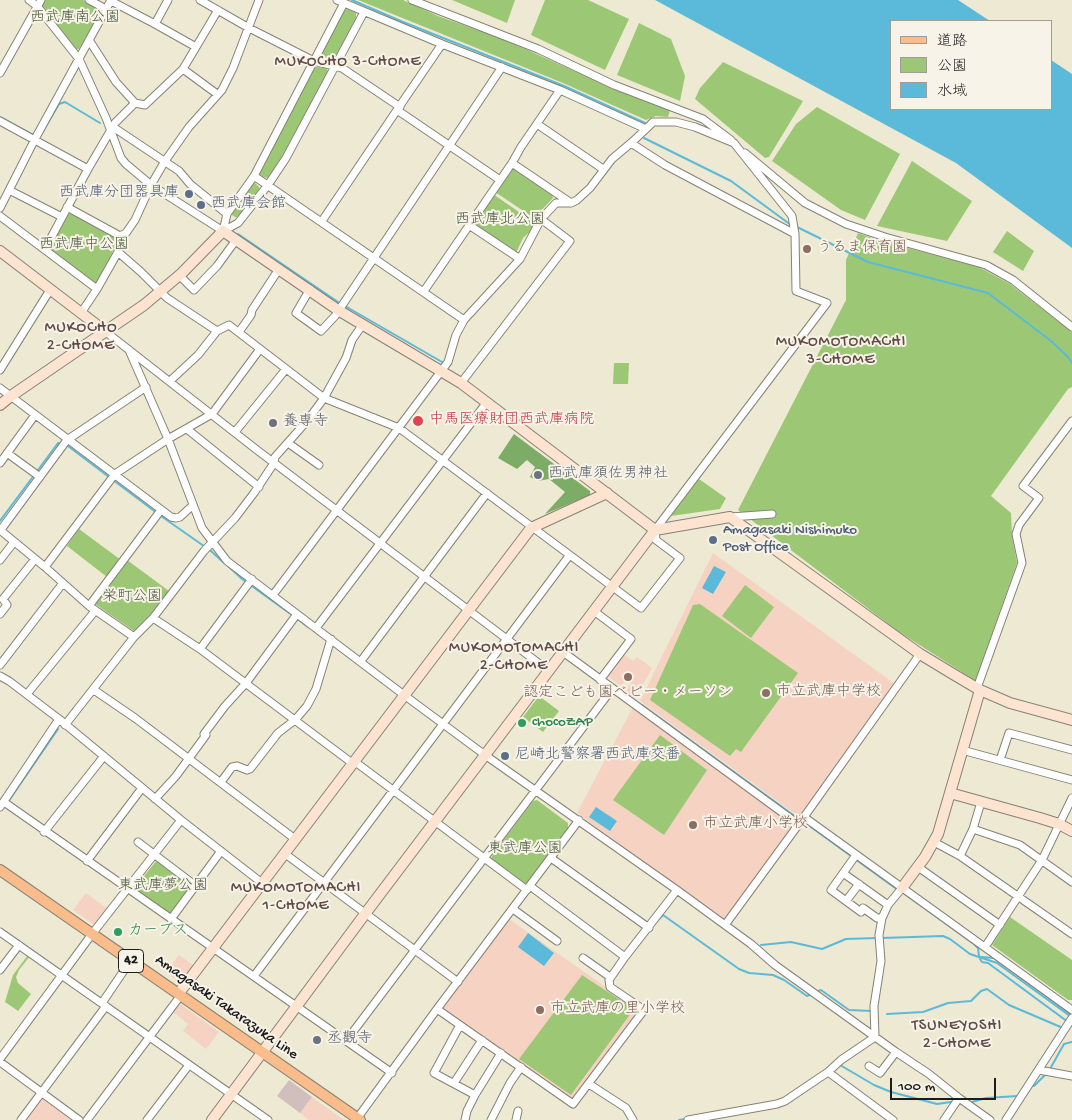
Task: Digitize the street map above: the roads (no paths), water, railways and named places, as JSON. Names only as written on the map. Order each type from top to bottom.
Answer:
[{"type":"main road","name":"Amagasaki Takarazuka Line","points":[[0,870],[358,1119]]},
{"type":"street","points":[[30,0],[39,3],[79,59],[112,128],[121,158],[126,164],[151,185],[223,231],[338,310],[461,383],[655,530],[656,540],[680,558],[641,608],[399,428],[324,398],[229,325],[217,330],[198,355],[170,381]]},
{"type":"street","points":[[89,0],[106,9]]},
{"type":"street","points":[[0,208],[34,139],[111,0],[196,47]]},
{"type":"street","points":[[155,24],[168,0]]},
{"type":"street","points":[[200,0],[249,28],[314,61],[342,68],[500,180]]},
{"type":"street","points":[[120,236],[126,233],[135,220],[151,185],[165,161],[189,127],[222,90],[233,68],[259,0]]},
{"type":"street","points":[[412,0],[520,42],[614,85],[703,119],[720,130],[804,203],[846,224],[885,237],[986,264],[1013,280],[1072,327]]},
{"type":"street","points":[[223,231],[227,214],[254,176],[314,61],[340,1],[442,44],[560,90],[646,129]]},
{"type":"street","points":[[0,73],[39,3]]},
{"type":"street","points":[[89,40],[116,82],[135,103],[145,105],[183,69],[218,10]]},
{"type":"street","points":[[0,405],[144,305],[179,275],[223,231],[238,223],[268,185],[286,158],[364,12]]},
{"type":"street","points":[[322,221],[442,44]]},
{"type":"street","points":[[310,290],[296,312],[321,331],[338,310],[502,67]]},
{"type":"street","points":[[183,69],[218,94]]},
{"type":"street","points":[[424,291],[560,90]]},
{"type":"street","points":[[45,249],[112,128],[135,103]]},
{"type":"street","points":[[0,121],[88,169]]},
{"type":"street","points":[[212,1120],[435,821],[827,303],[796,291],[795,234],[792,216],[734,143],[695,127],[676,122],[653,122],[631,144],[612,159],[590,188],[577,200],[571,203],[556,203],[541,219],[520,259],[464,320],[456,335],[448,362],[273,595]]},
{"type":"street","points":[[537,124],[603,169]]},
{"type":"street","points":[[112,128],[165,161],[227,214]]},
{"type":"street","points":[[631,144],[665,165],[795,234]]},
{"type":"street","points":[[512,163],[571,203]]},
{"type":"street","points":[[254,176],[464,320]]},
{"type":"street","points":[[9,190],[62,217]]},
{"type":"street","points":[[67,207],[120,236]]},
{"type":"street","points":[[0,216],[97,289]]},
{"type":"street","points":[[461,383],[570,241],[541,219]]},
{"type":"street","points":[[468,225],[520,259]]},
{"type":"street","points":[[81,313],[118,252],[120,236]]},
{"type":"street","points":[[179,275],[194,290],[217,266],[236,240]]},
{"type":"street","points":[[118,252],[167,298],[217,330]]},
{"type":"street","points":[[1,255],[81,313],[274,463],[549,671]]},
{"type":"street","points":[[239,332],[279,269]]},
{"type":"street","points":[[0,370],[50,290]]},
{"type":"street","points":[[66,725],[134,637],[153,618],[212,542],[235,518],[259,487],[274,463],[275,457],[324,398],[346,358],[352,340],[362,324]]},
{"type":"street","points":[[45,567],[112,477],[168,439],[212,414],[260,349]]},
{"type":"street","points":[[129,350],[168,439],[202,528],[227,560],[443,724],[677,890],[758,949],[775,965],[929,1074],[990,1120]]},
{"type":"street","points":[[235,432],[286,369]]},
{"type":"street","points":[[134,637],[88,606],[0,530],[68,440],[146,387]]},
{"type":"street","points":[[0,388],[159,512],[176,518],[193,505]]},
{"type":"street","points":[[316,628],[487,402]]},
{"type":"street","points":[[0,463],[36,415]]},
{"type":"street","points":[[875,1037],[874,1006],[881,961],[879,935],[882,918],[888,905],[918,867],[938,834],[978,689],[1022,563],[1016,534],[1019,525],[1039,498],[1023,486],[1072,421]]},
{"type":"street","points":[[186,429],[259,487]]},
{"type":"street","points":[[288,442],[319,465]]},
{"type":"street","points":[[7,453],[40,477]]},
{"type":"street","points":[[361,661],[487,493]]},
{"type":"street","points":[[87,1120],[150,1037],[212,948],[531,528],[607,493]]},
{"type":"street","points":[[88,606],[159,512]]},
{"type":"street","points":[[655,530],[730,517],[772,514]]},
{"type":"street","points":[[730,517],[920,654],[978,689],[1027,709],[1072,720]]},
{"type":"street","points":[[0,560],[14,542]]},
{"type":"street","points":[[254,976],[569,556]]},
{"type":"street","points":[[0,614],[7,605],[1,597],[35,559]]},
{"type":"street","points":[[200,649],[252,580]]},
{"type":"street","points":[[0,666],[63,583]]},
{"type":"street","points":[[27,694],[95,611]]},
{"type":"street","points":[[594,611],[631,639],[600,680]]},
{"type":"street","points":[[155,799],[206,736],[204,734],[246,682],[296,614]]},
{"type":"street","points":[[153,618],[246,682],[352,763],[358,764],[484,858],[625,957]]},
{"type":"street","points":[[220,782],[232,767],[237,766],[246,770],[250,769],[278,733],[295,720],[307,706],[316,689],[331,639]]},
{"type":"street","points":[[563,652],[798,824]]},
{"type":"street","points":[[725,925],[920,654]]},
{"type":"street","points":[[0,676],[59,719],[155,799],[262,883]]},
{"type":"street","points":[[346,1041],[612,689]]},
{"type":"street","points":[[94,690],[189,758],[295,839]]},
{"type":"street","points":[[59,719],[4,805],[171,918],[392,1073]]},
{"type":"street","points":[[1000,760],[1009,733],[1072,750]]},
{"type":"street","points":[[962,750],[1072,780]]},
{"type":"street","points":[[44,832],[104,756]]},
{"type":"street","points":[[87,860],[142,788]]},
{"type":"street","points":[[950,793],[1059,824],[1072,831]]},
{"type":"street","points":[[984,947],[1042,860],[1072,798]]},
{"type":"street","points":[[960,856],[973,829],[981,802]]},
{"type":"street","points":[[804,817],[1072,1010]]},
{"type":"street","points":[[78,1120],[0,1060],[92,934],[181,820]]},
{"type":"street","points":[[358,1119],[437,1009],[579,820]]},
{"type":"street","points":[[973,829],[1020,845],[1072,882]]},
{"type":"street","points":[[138,842],[196,886]]},
{"type":"street","points":[[934,842],[960,856],[1072,934]]},
{"type":"street","points":[[171,918],[221,851]]},
{"type":"street","points":[[284,853],[458,982]]},
{"type":"street","points":[[856,855],[831,890],[861,912],[863,908],[877,918],[882,918]]},
{"type":"street","points":[[551,858],[649,928]]},
{"type":"street","points":[[918,867],[1000,925]]},
{"type":"street","points":[[843,873],[888,905]]},
{"type":"street","points":[[846,901],[859,884]]},
{"type":"street","points":[[437,1009],[573,1104],[644,1010],[610,987],[609,980],[677,890]]},
{"type":"street","points":[[513,909],[557,941]]},
{"type":"street","points":[[0,932],[268,1120]]},
{"type":"street","points":[[0,970],[19,945]]},
{"type":"street","points":[[583,958],[610,977]]},
{"type":"street","points":[[21,1120],[104,1005],[131,960]]},
{"type":"street","points":[[460,1025],[434,1073],[474,1095]]},
{"type":"street","points":[[1006,1120],[1045,1072],[1068,1025]]},
{"type":"street","points":[[688,1120],[785,1101],[875,1037]]},
{"type":"street","points":[[454,1084],[482,1040]]},
{"type":"street","points":[[869,1066],[880,1073],[896,1052]]},
{"type":"street","points":[[466,1120],[467,1111],[474,1095],[501,1054]]},
{"type":"street","points":[[147,1120],[189,1065]]},
{"type":"street","points":[[491,1120],[510,1083],[521,1067]]},
{"type":"street","points":[[828,1072],[889,1119]]},
{"type":"street","points":[[1045,1072],[1072,1076]]},
{"type":"street","points":[[589,1084],[626,1108],[633,1120]]},
{"type":"street","points":[[944,1120],[959,1098]]},
{"type":"street","points":[[516,1120],[518,1111]]},
{"type":"water","points":[[655,0],[958,0],[988,20],[890,20],[890,110],[1052,110],[1052,61],[1072,74],[1072,248],[956,163]]},
{"type":"water","points":[[714,566],[726,572],[713,594],[702,588]]},
{"type":"water","points":[[596,807],[617,821],[610,831],[589,817]]},
{"type":"water","points":[[528,933],[554,953],[544,966],[518,947]]},
{"type":"waterway","points":[[352,0],[564,86],[645,123]]},
{"type":"waterway","points":[[42,133],[59,104],[65,102],[100,123]]},
{"type":"waterway","points":[[0,117],[33,135]]},
{"type":"waterway","points":[[644,138],[731,181],[791,225]]},
{"type":"waterway","points":[[795,226],[868,262],[988,293],[1051,341],[1072,363]]},
{"type":"waterway","points":[[238,234],[338,302]]},
{"type":"waterway","points":[[345,306],[442,362]]},
{"type":"waterway","points":[[38,470],[58,443],[60,444]]},
{"type":"waterway","points":[[68,446],[109,477]]},
{"type":"waterway","points":[[0,521],[32,478]]},
{"type":"waterway","points":[[113,480],[157,513]]},
{"type":"waterway","points":[[161,516],[211,551],[223,562]]},
{"type":"waterway","points":[[227,565],[242,579],[292,615]]},
{"type":"waterway","points":[[296,618],[308,627]]},
{"type":"waterway","points":[[642,705],[800,820]]},
{"type":"waterway","points":[[8,802],[58,729]]},
{"type":"waterway","points":[[804,822],[898,890]]},
{"type":"waterway","points":[[902,892],[974,944],[978,948],[979,956]]},
{"type":"waterway","points":[[615,900],[648,923]]},
{"type":"waterway","points":[[655,923],[663,915],[739,969],[749,973],[773,975],[784,980],[807,996],[812,994]]},
{"type":"waterway","points":[[882,938],[943,936],[970,954],[997,963],[1070,1016]]},
{"type":"waterway","points":[[761,945],[791,942],[822,949],[846,939],[877,938]]},
{"type":"waterway","points":[[981,957],[994,958],[1072,1015]]},
{"type":"waterway","points":[[980,959],[1072,1025]]},
{"type":"waterway","points":[[887,1014],[923,1012],[948,1003],[971,1001],[981,991],[987,989],[1009,1005],[1063,1028]]},
{"type":"waterway","points":[[816,992],[821,990],[849,1010],[872,1011]]},
{"type":"waterway","points":[[1050,1069],[1064,1044],[1072,1042]]},
{"type":"waterway","points":[[840,1065],[874,1085],[891,1092],[937,1104],[951,1102]]},
{"type":"waterway","points":[[1034,1086],[1047,1073]]},
{"type":"waterway","points":[[972,1102],[986,1098],[1018,1096]]},
{"type":"waterway","points":[[679,1120],[685,1119]]},
{"type":"place","name":"西武庫分団器具庫","points":[[189,194]]},
{"type":"place","name":"西武庫会館","points":[[201,205]]},
{"type":"place","name":"うるま保育園","points":[[807,249]]},
{"type":"place","name":"中馬医療財団西武庫病院","points":[[418,421]]},
{"type":"place","name":"養専寺","points":[[273,423]]},
{"type":"place","name":"西武庫須佐男神社","points":[[538,475]]},
{"type":"place","name":"Amagasaki Nishimuko Post Office","points":[[713,540]]},
{"type":"place","name":"認定こども園ベビー・メーソン","points":[[628,677]]},
{"type":"place","name":"市立武庫中学校","points":[[766,693]]},
{"type":"place","name":"chocoZAP","points":[[522,723]]},
{"type":"place","name":"尼崎北警察署西武庫交番","points":[[505,756]]},
{"type":"place","name":"市立武庫小学校","points":[[693,825]]},
{"type":"place","name":"カーブス","points":[[118,932]]},
{"type":"place","name":"市立武庫の里小学校","points":[[540,1010]]},
{"type":"place","name":"丞觀寺","points":[[317,1040]]},
{"type":"district","name":"MUKOCHO 3-CHOME","points":[[348,63]]},
{"type":"district","name":"MUKOCHO 2-CHOME","points":[[81,338]]},
{"type":"district","name":"MUKOMOTOMACHI 3-CHOME","points":[[841,352]]},
{"type":"district","name":"MUKOMOTOMACHI 2-CHOME","points":[[514,658]]},
{"type":"district","name":"MUKOMOTOMACHI 1-CHOME","points":[[296,898]]},
{"type":"district","name":"TSUNEYOSHI 2-CHOME","points":[[957,1036]]},
{"type":"park label","name":"西武庫南公園","points":[[75,19]]},
{"type":"park label","name":"西武庫北公園","points":[[500,221]]},
{"type":"park label","name":"西武庫中公園","points":[[84,246]]},
{"type":"park label","name":"栄町公園","points":[[132,598]]},
{"type":"park label","name":"東武庫公園","points":[[525,850]]},
{"type":"park label","name":"東武庫夢公園","points":[[163,887]]}]
